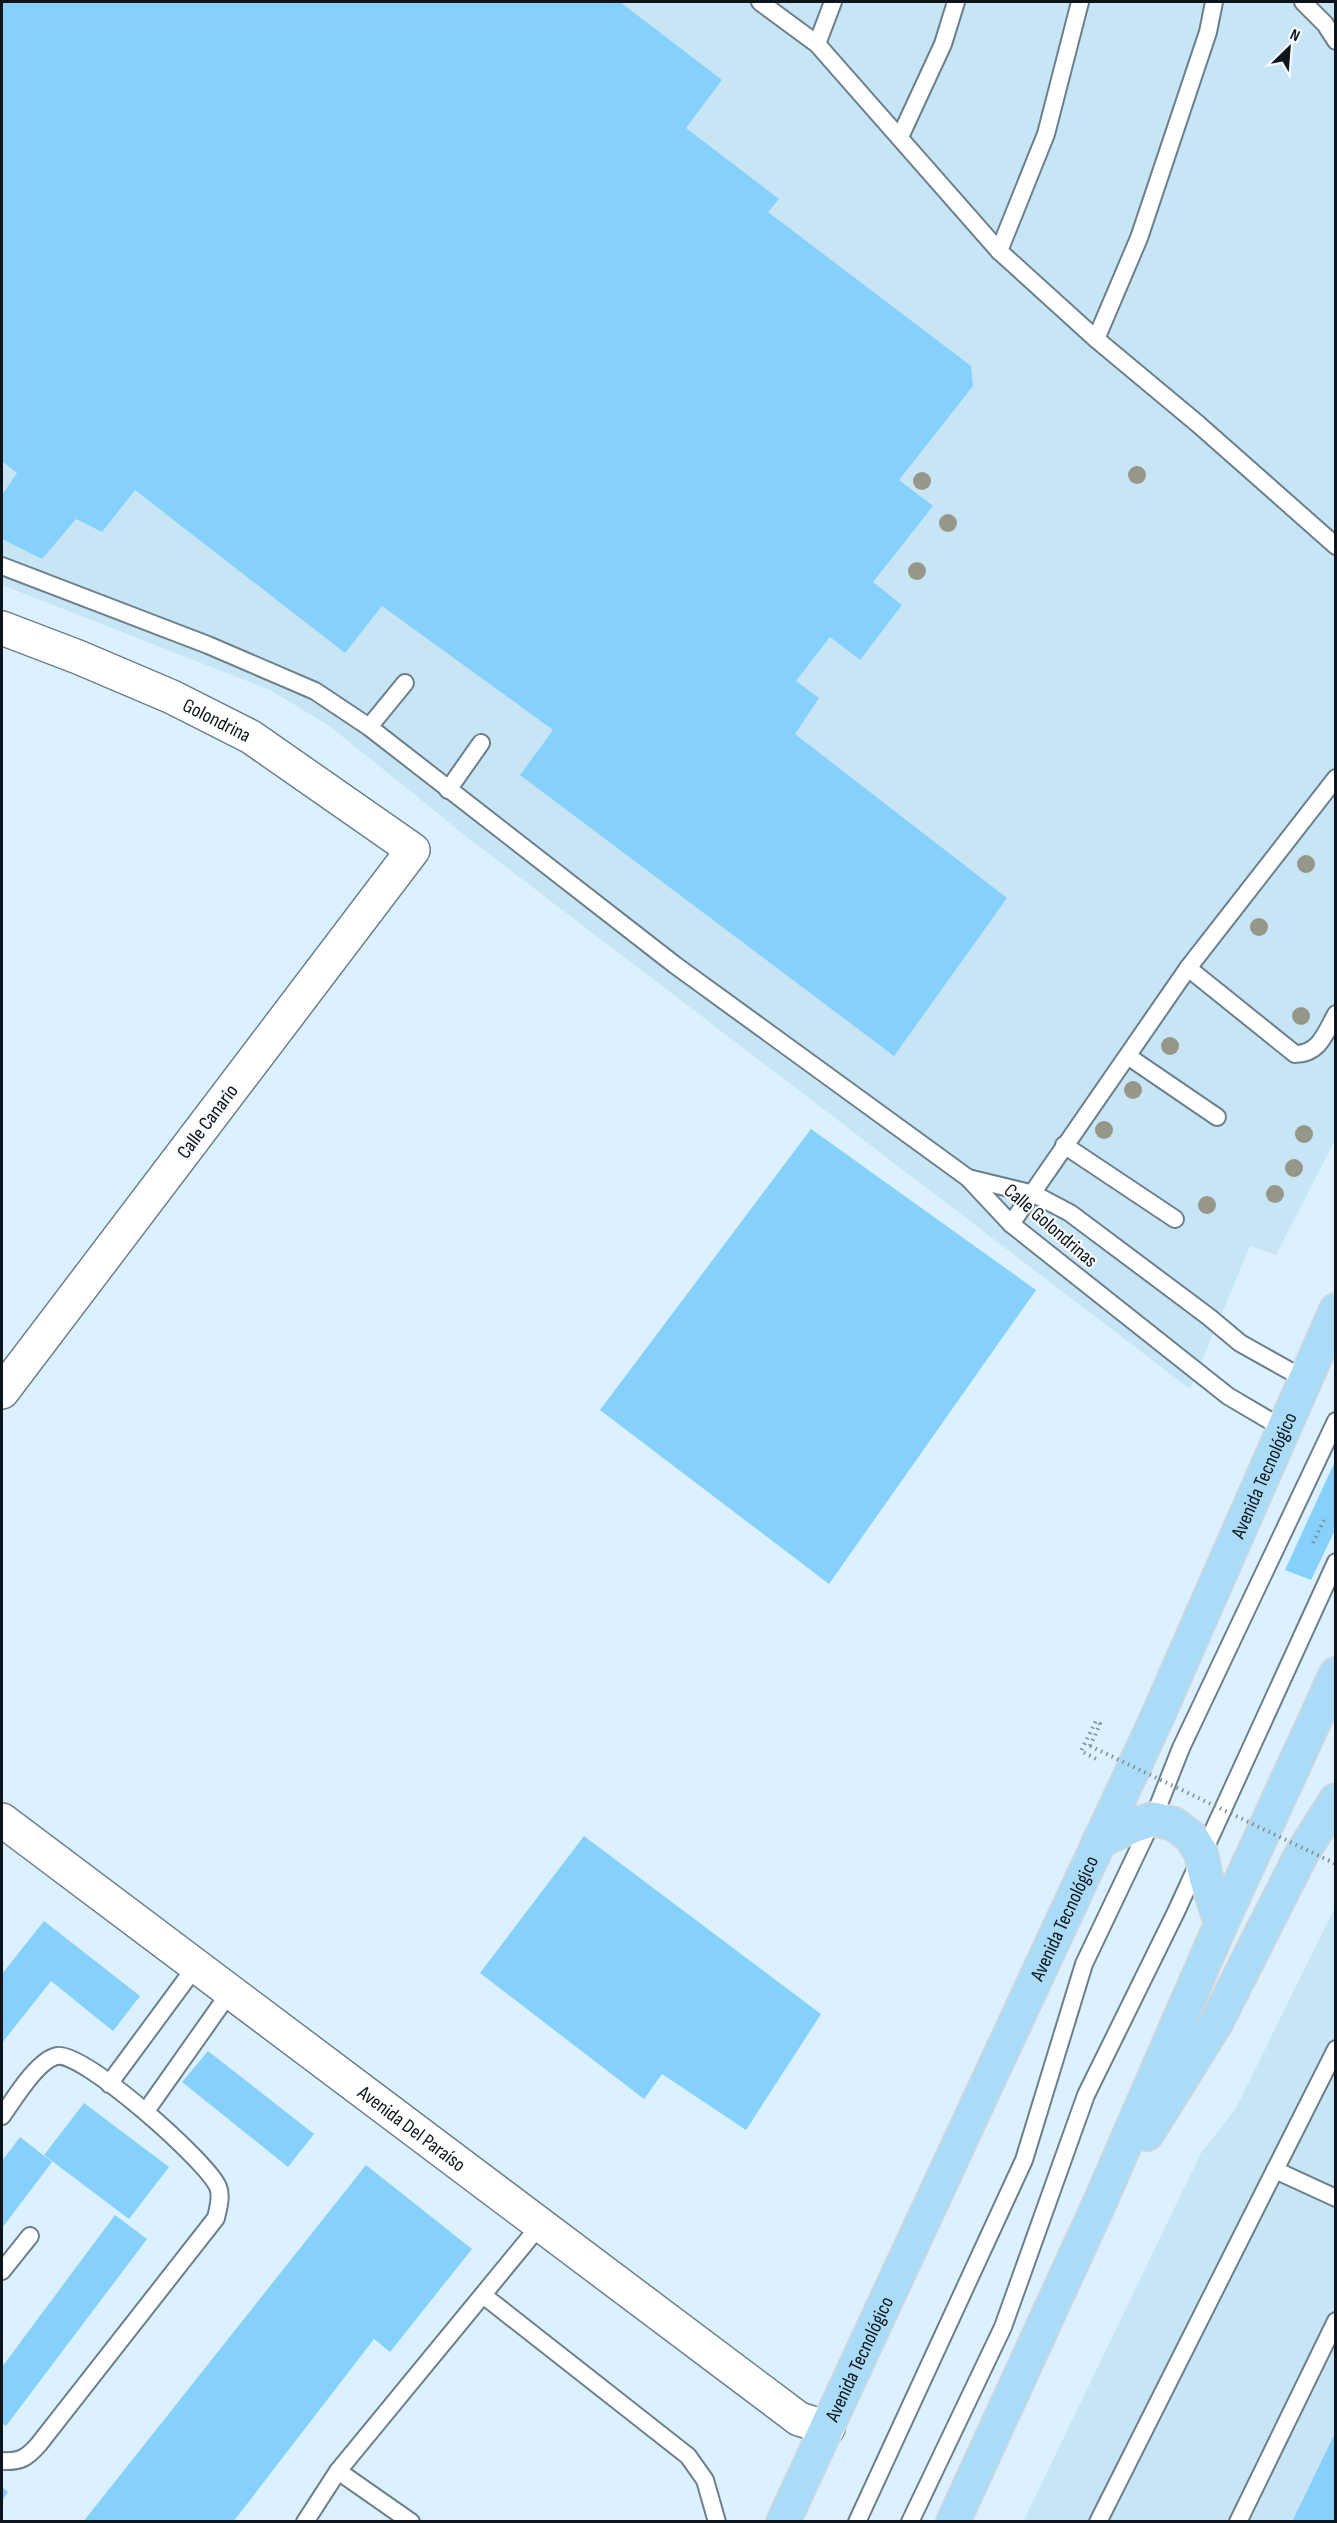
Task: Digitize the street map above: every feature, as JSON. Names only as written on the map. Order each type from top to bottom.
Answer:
[{"type":"main road","name":"Avenida Tecnológico","points":[[783,2522],[1160,1712],[1335,1310]]},
{"type":"main road","points":[[953,2522],[1100,2202],[1221,1924],[1335,1674]]},
{"type":"main road","points":[[1100,2202],[1172,2097],[1216,2023],[1301,1855],[1335,1800]]},
{"type":"main road","points":[[1100,1841],[1153,1819],[1174,1824],[1191,1837],[1201,1853],[1221,1924]]},
{"type":"main road","points":[[805,2522],[806,2473]]},
{"type":"street","name":"Golondrina","points":[[2,628],[172,697],[251,737],[413,850]]},
{"type":"street","name":"Calle Canario","points":[[2,1392],[413,850]]},
{"type":"street","name":"Avenida Del Paraíso","points":[[2,1820],[799,2419],[828,2428]]},
{"type":"lane","points":[[760,2],[817,44],[999,251],[1096,339],[1198,424],[1335,546]]},
{"type":"lane","points":[[817,44],[833,2]]},
{"type":"lane","points":[[900,138],[943,44],[956,2]]},
{"type":"lane","points":[[999,251],[1046,134],[1080,2]]},
{"type":"lane","points":[[1096,339],[1139,238],[1208,32],[1214,2]]},
{"type":"lane","points":[[1303,2],[1325,24],[1335,41]]},
{"type":"lane","points":[[2,566],[208,645],[315,691],[369,727],[675,965],[968,1178]]},
{"type":"lane","points":[[369,727],[405,683]]},
{"type":"lane","points":[[448,790],[481,743]]},
{"type":"lane","points":[[1011,1224],[1034,1194],[1064,1145],[1129,1057],[1188,968],[1335,778]]},
{"type":"lane","points":[[1188,968],[1295,1054],[1307,1054],[1318,1046],[1335,1014]]},
{"type":"lane","points":[[1129,1057],[1217,1117]]},
{"type":"lane","points":[[1064,1145],[1175,1219]]},
{"type":"lane","name":"Calle Golondrinas","points":[[968,1178],[1034,1194],[1070,1213],[1209,1317],[1240,1343],[1306,1380]]},
{"type":"lane","name":"Calle Golondrinas","points":[[968,1178],[1011,1224],[1228,1396],[1284,1429]]},
{"type":"lane","points":[[857,2522],[1024,2160],[1084,1964],[1153,1819],[1181,1748],[1335,1420]]},
{"type":"lane","points":[[910,2522],[1003,2326],[1086,2095],[1176,1912],[1335,1562]]},
{"type":"lane","points":[[109,2084],[196,1966]]},
{"type":"lane","points":[[146,2111],[230,1992]]},
{"type":"lane","points":[[1098,2522],[1335,2049]]},
{"type":"lane","points":[[2,2116],[36,2070],[53,2057],[69,2057],[146,2111],[208,2171],[219,2189],[216,2218],[39,2444],[26,2458],[12,2461],[2,2460]]},
{"type":"lane","points":[[1275,2170],[1335,2198]]},
{"type":"lane","points":[[305,2522],[338,2470],[541,2224]]},
{"type":"lane","points":[[2,2271],[30,2236]]},
{"type":"lane","points":[[483,2295],[688,2456],[705,2480],[717,2522]]},
{"type":"lane","points":[[1238,2522],[1335,2321]]},
{"type":"lane","points":[[338,2470],[411,2522]]},
{"type":"path","points":[[1312,1545],[1326,1515]]},
{"type":"path","points":[[1081,1751],[1096,1721],[1100,1724],[1090,1746],[1335,1863]]},
{"type":"shaded area","points":[[2,2],[1335,2],[1335,1140],[1276,1255],[1250,1246],[1190,1389],[472,841],[328,725],[270,690],[2,585]]},
{"type":"shaded area","points":[[1335,1907],[1335,2521],[1023,2522],[1201,2153],[1236,2108]]},
{"type":"building","points":[[2,2],[620,2],[722,80],[686,128],[779,199],[768,212],[971,366],[973,386],[899,480],[933,506],[873,582],[902,605],[860,660],[830,637],[796,681],[819,698],[795,734],[1007,898],[894,1056],[520,775],[553,730],[382,606],[345,653],[135,490],[102,532],[76,519],[42,559],[2,539],[2,495],[17,473],[2,461]]},
{"type":"building","points":[[811,1129],[1036,1290],[829,1584],[600,1410]]},
{"type":"building","points":[[1336,1459],[1336,1528],[1311,1580],[1285,1570]]},
{"type":"building","points":[[584,1836],[821,2014],[746,2130],[662,2074],[644,2099],[480,1973]]},
{"type":"building","points":[[44,1921],[140,1996],[113,2031],[51,1981],[2,2043],[2,1974]]},
{"type":"building","points":[[208,2051],[314,2134],[288,2167],[182,2082]]},
{"type":"building","points":[[84,2103],[169,2167],[129,2219],[44,2155]]},
{"type":"building","points":[[20,2137],[52,2162],[2,2228],[2,2161]]},
{"type":"building","points":[[366,2165],[472,2249],[390,2352],[374,2339],[233,2522],[83,2522]]},
{"type":"building","points":[[115,2215],[147,2239],[6,2426],[2,2423],[2,2367]]},
{"type":"building","points":[[1336,2431],[1336,2522],[1292,2522]]},
{"type":"building","points":[[2,2487],[8,2492],[2,2501]]}]
